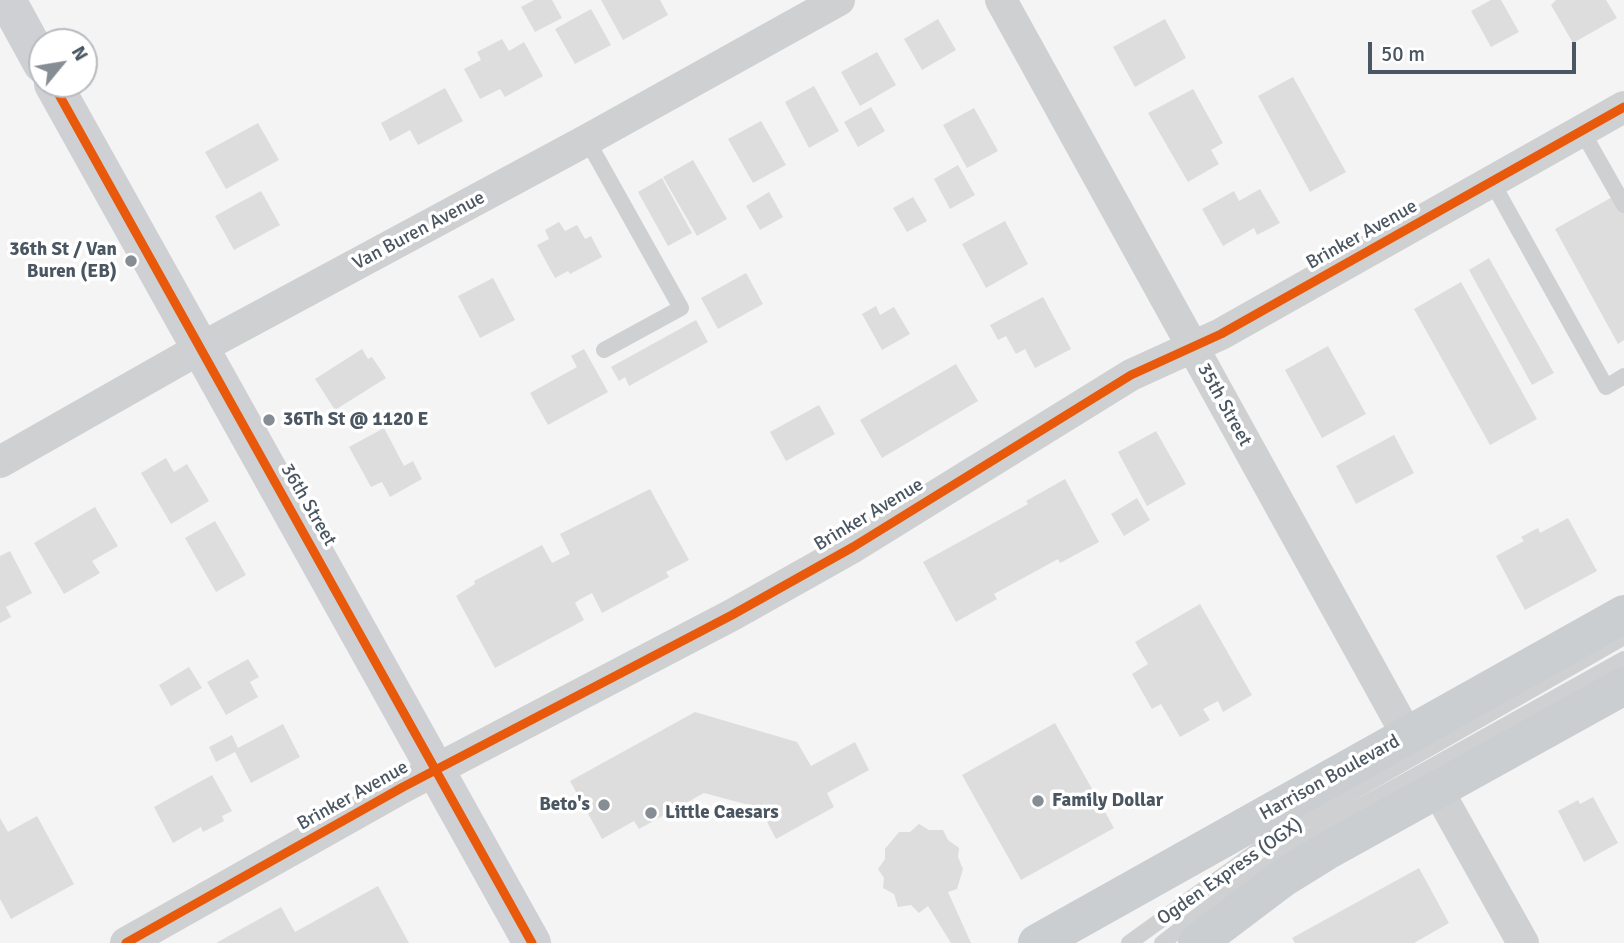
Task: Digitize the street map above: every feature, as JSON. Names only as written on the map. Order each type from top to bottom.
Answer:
[{"type":"main road","points":[[7,0],[28,38]]},
{"type":"main road","name":"36th Street","points":[[61,98],[533,943]]},
{"type":"main road","name":"Harrison Boulevard","points":[[1037,943],[1624,614]]},
{"type":"main road","points":[[1197,943],[1283,878],[1624,685]]},
{"type":"street","name":"Van Buren Avenue","points":[[0,462],[199,349],[587,140],[839,0]]},
{"type":"street","name":"35th Street","points":[[1001,0],[1407,735]]},
{"type":"street","name":"Brinker Avenue","points":[[126,943],[437,770],[732,615],[853,547],[1130,376],[1221,334],[1624,107]]},
{"type":"street","points":[[1437,789],[1523,943]]},
{"type":"lane","points":[[1582,131],[1624,205]]},
{"type":"lane","points":[[587,140],[681,308],[604,350]]},
{"type":"lane","points":[[1492,182],[1606,387],[1624,376]]},
{"type":"lane","name":"Ogden Express (OGX)","points":[[1129,943],[1283,832],[1624,637]]},
{"type":"lane","name":"Ogden Express (OGX)","points":[[1163,943],[1242,882],[1318,830],[1624,659]]},
{"type":"building","points":[[534,0],[552,0],[562,18],[535,32],[521,7]]},
{"type":"building","points":[[601,0],[660,0],[668,15],[623,40]]},
{"type":"building","points":[[1491,0],[1501,0],[1519,32],[1491,47],[1471,11]]},
{"type":"building","points":[[1556,0],[1606,0],[1617,18],[1573,43],[1551,5]]},
{"type":"building","points":[[591,9],[611,45],[575,64],[555,29]]},
{"type":"building","points":[[938,19],[956,50],[922,70],[904,39]]},
{"type":"building","points":[[1165,19],[1186,58],[1135,87],[1113,47]]},
{"type":"building","points":[[502,39],[509,51],[524,42],[543,76],[505,97],[500,89],[480,99],[464,69],[481,60],[477,52]]},
{"type":"building","points":[[877,52],[896,85],[860,106],[841,72]]},
{"type":"building","points":[[1293,77],[1346,172],[1310,192],[1258,96]]},
{"type":"building","points":[[814,86],[839,131],[809,148],[785,102]]},
{"type":"building","points":[[445,88],[463,121],[418,145],[410,130],[390,141],[381,123]]},
{"type":"building","points":[[1193,89],[1223,143],[1211,150],[1219,164],[1188,182],[1148,113]]},
{"type":"building","points":[[871,107],[885,131],[858,147],[844,122]]},
{"type":"building","points":[[974,108],[998,151],[967,168],[943,125]]},
{"type":"building","points":[[761,121],[786,165],[753,183],[728,139]]},
{"type":"building","points":[[258,123],[279,160],[226,189],[205,152]]},
{"type":"building","points":[[693,160],[727,219],[697,236],[663,177]]},
{"type":"building","points":[[958,165],[975,195],[950,209],[934,179]]},
{"type":"building","points":[[662,178],[692,233],[668,246],[638,192]]},
{"type":"building","points":[[1260,189],[1280,223],[1257,235],[1254,228],[1223,246],[1202,209],[1234,191],[1239,201]]},
{"type":"building","points":[[261,191],[280,225],[234,250],[215,216]]},
{"type":"building","points":[[769,192],[783,217],[760,230],[746,206]]},
{"type":"building","points":[[1616,195],[1624,209],[1624,340],[1618,344],[1555,229]]},
{"type":"building","points":[[913,197],[927,221],[907,232],[893,208]]},
{"type":"building","points":[[1005,221],[1028,264],[986,288],[962,244]]},
{"type":"building","points":[[559,222],[565,231],[577,225],[585,239],[591,236],[602,257],[570,274],[568,271],[555,278],[537,245],[549,239],[545,230]]},
{"type":"building","points":[[1489,258],[1554,373],[1532,385],[1469,270]]},
{"type":"building","points":[[746,273],[763,304],[718,329],[701,298]]},
{"type":"building","points":[[493,278],[515,320],[480,338],[458,296]]},
{"type":"building","points":[[1461,282],[1537,419],[1490,445],[1414,309]]},
{"type":"building","points":[[1043,297],[1071,349],[1035,368],[1025,349],[1016,354],[1006,336],[998,340],[990,325]]},
{"type":"building","points":[[876,306],[880,315],[894,307],[910,334],[882,350],[862,314]]},
{"type":"building","points":[[696,320],[708,342],[629,386],[625,377],[619,381],[611,367]]},
{"type":"building","points":[[1328,346],[1366,414],[1322,438],[1285,370]]},
{"type":"building","points":[[362,349],[368,359],[372,357],[386,378],[335,410],[315,379]]},
{"type":"building","points":[[584,349],[608,392],[548,425],[530,393],[577,367],[571,356]]},
{"type":"building","points":[[956,364],[978,401],[882,458],[860,420]]},
{"type":"building","points":[[819,405],[835,434],[786,461],[770,432]]},
{"type":"building","points":[[384,428],[404,466],[413,461],[422,479],[390,497],[382,482],[371,487],[349,447]]},
{"type":"building","points":[[1156,431],[1186,484],[1147,506],[1118,452]]},
{"type":"building","points":[[1394,435],[1414,473],[1356,504],[1336,466]]},
{"type":"building","points":[[166,458],[174,472],[187,464],[209,501],[171,524],[141,473]]},
{"type":"building","points":[[1065,479],[1099,542],[1060,563],[1058,559],[994,594],[997,599],[956,622],[923,562],[1028,504],[1026,501]]},
{"type":"building","points":[[650,489],[689,560],[666,572],[669,577],[602,613],[592,593],[579,600],[575,603],[584,620],[495,668],[456,596],[475,584],[474,581],[542,545],[552,563],[570,554],[560,534]]},
{"type":"building","points":[[1137,498],[1150,520],[1124,536],[1111,514]]},
{"type":"building","points":[[95,507],[118,546],[92,561],[100,573],[64,594],[34,543]]},
{"type":"building","points":[[1568,518],[1597,571],[1525,610],[1496,556],[1524,541],[1521,537],[1538,528],[1540,533]]},
{"type":"building","points":[[215,521],[246,575],[216,592],[185,538]]},
{"type":"building","points":[[10,551],[32,593],[6,607],[11,617],[0,623],[0,556]]},
{"type":"building","points":[[1200,604],[1252,695],[1223,712],[1218,701],[1203,709],[1210,720],[1180,737],[1161,704],[1152,709],[1132,674],[1148,664],[1135,642]]},
{"type":"building","points":[[248,659],[259,677],[250,682],[258,697],[226,715],[207,682]]},
{"type":"building","points":[[189,667],[202,688],[171,706],[159,685]]},
{"type":"building","points":[[695,712],[797,742],[811,766],[855,742],[869,770],[827,793],[834,807],[776,839],[764,816],[758,820],[749,805],[704,793],[639,829],[634,821],[602,839],[570,781]]},
{"type":"building","name":"Family Dollar","points":[[1055,723],[1114,828],[1021,880],[962,775]]},
{"type":"building","points":[[283,724],[300,757],[251,783],[235,752],[216,762],[209,747],[232,735],[238,748]]},
{"type":"building","points":[[212,775],[232,811],[222,816],[224,821],[203,832],[201,827],[173,843],[154,807]]},
{"type":"building","points":[[1593,797],[1618,843],[1584,862],[1558,811],[1578,800],[1580,804]]},
{"type":"building","points":[[37,816],[74,884],[11,919],[0,899],[0,818],[8,832]]},
{"type":"building","points":[[919,824],[929,830],[943,830],[948,840],[959,848],[958,857],[963,869],[957,889],[948,892],[971,943],[951,943],[928,906],[919,913],[911,905],[898,907],[894,894],[883,888],[884,878],[878,869],[885,859],[885,849],[899,832],[910,832]]},
{"type":"building","points":[[1419,868],[1449,923],[1414,943],[1295,943],[1292,938]]},
{"type":"building","points":[[378,886],[409,943],[216,943],[281,907],[295,932]]},
{"type":"cycle path","points":[[61,98],[532,943]]},
{"type":"cycle path","points":[[126,943],[403,787],[732,615],[853,547],[1131,375],[1221,334],[1624,107]]},
{"type":"place","name":"36th St / Van Buren (EB)","points":[[131,261]]},
{"type":"place","name":"36Th St @ 1120 E","points":[[269,420]]},
{"type":"place","name":"Family Dollar","points":[[1038,801]]},
{"type":"place","name":"Beto's","points":[[604,805]]},
{"type":"place","name":"Little Caesars","points":[[651,813]]}]
